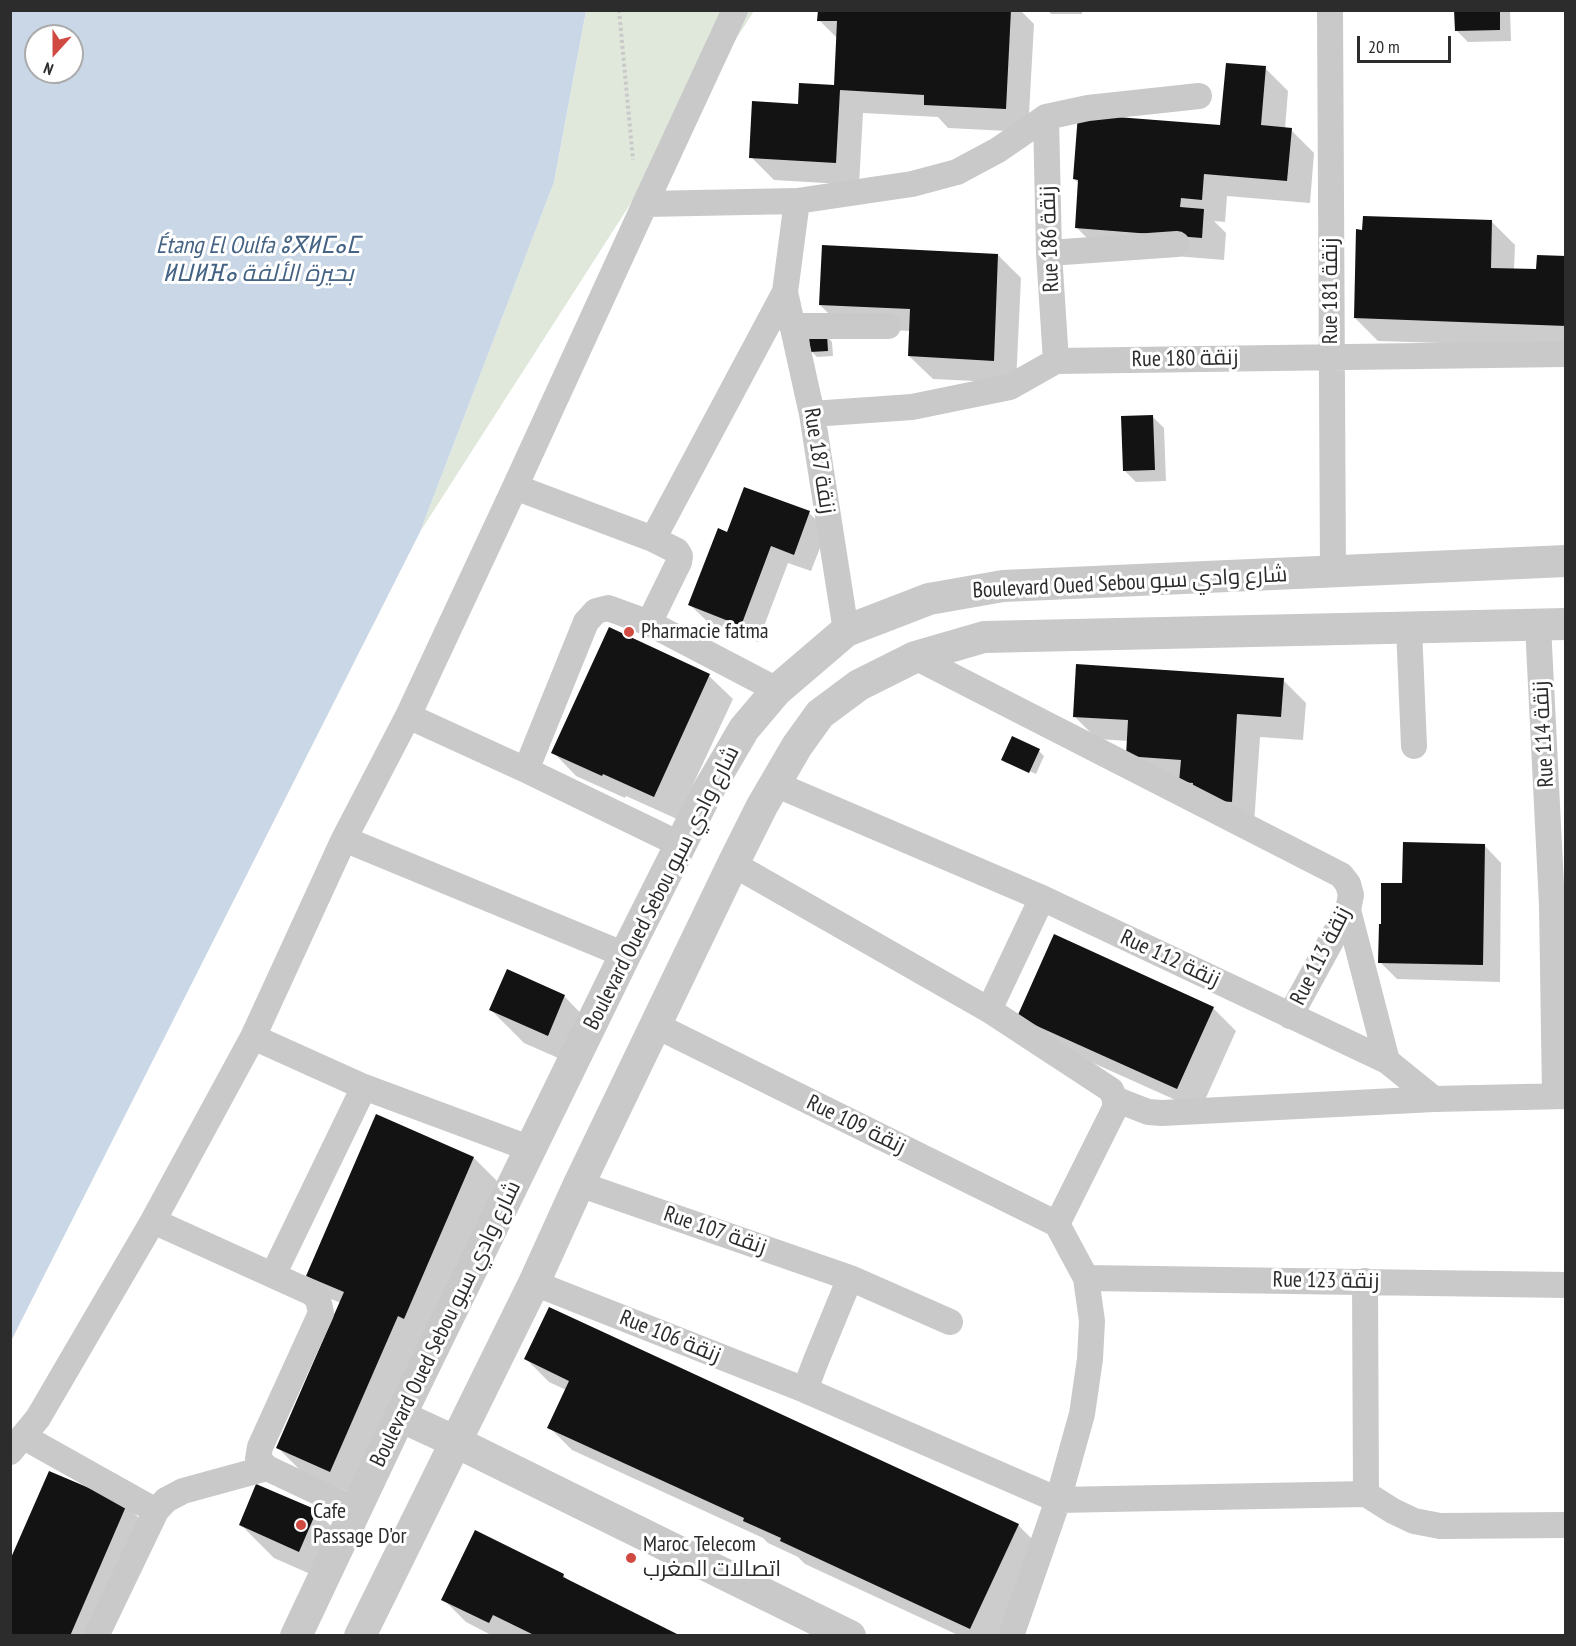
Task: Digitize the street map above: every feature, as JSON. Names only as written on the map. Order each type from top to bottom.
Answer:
[{"type":"street","points":[[156,1511],[17,1444],[38,1418],[153,1221],[253,1037],[344,839],[408,716],[735,10]]},
{"type":"street","name":"Rue 181 زنقة","points":[[1330,10],[1333,572]]},
{"type":"street","points":[[642,211],[797,201],[912,184],[957,172],[998,150],[1046,117],[1088,108],[1199,96]]},
{"type":"street","name":"Rue 186 زنقة","points":[[1046,117],[1048,253],[1056,361]]},
{"type":"street","points":[[653,539],[785,292],[797,201]]},
{"type":"street","points":[[1048,253],[1177,244]]},
{"type":"street","name":"Rue 187 زنقة","points":[[785,292],[813,414],[846,631]]},
{"type":"street","points":[[792,326],[888,326]]},
{"type":"street","name":"Rue 180 زنقة","points":[[813,414],[912,407],[1010,387],[1056,361],[1566,354]]},
{"type":"street","points":[[515,487],[653,539],[677,551],[680,556],[679,562],[649,623]]},
{"type":"street","name":"Boulevard Oued Sebou شارع وادي سبو","points":[[296,1635],[400,1416],[706,794],[744,729],[777,690],[846,631],[929,599],[1003,586],[1566,561]]},
{"type":"street","points":[[526,770],[586,622],[596,611],[608,608],[649,623],[777,690]]},
{"type":"street","name":"Boulevard Oued Sebou شارع وادي سبو","points":[[360,1635],[534,1283],[579,1184],[733,864],[796,746],[820,714],[859,685],[915,657],[984,637],[1552,624]]},
{"type":"street","name":"Rue 114 زنقة","points":[[1552,624],[1559,905],[1560,1096]]},
{"type":"street","points":[[1409,628],[1414,746]]},
{"type":"street","points":[[915,657],[1341,875],[1348,884],[1349,902],[1388,1061]]},
{"type":"street","points":[[408,716],[680,844]]},
{"type":"street","name":"Rue 112 زنقة","points":[[775,784],[1042,898],[1388,1061],[1434,1100]]},
{"type":"street","points":[[344,839],[625,955]]},
{"type":"street","points":[[733,864],[989,1011],[1111,1090],[1115,1099],[1115,1108],[1057,1224],[1086,1278],[1092,1321],[1090,1359],[1082,1414],[1058,1500],[1011,1635]]},
{"type":"street","points":[[989,1011],[1042,898]]},
{"type":"street","name":"Rue 113 زنقة","points":[[1290,1016],[1349,902]]},
{"type":"street","name":"Rue 109 زنقة","points":[[655,1025],[1057,1224]]},
{"type":"street","points":[[253,1037],[364,1087],[531,1149]]},
{"type":"street","points":[[273,1275],[364,1087]]},
{"type":"street","points":[[1115,1099],[1148,1112],[1162,1113],[1560,1096]]},
{"type":"street","name":"Rue 107 زنقة","points":[[579,1184],[850,1278],[950,1322]]},
{"type":"street","points":[[153,1221],[312,1293],[318,1299],[321,1313],[260,1447],[258,1459],[267,1468],[356,1510]]},
{"type":"street","points":[[805,1390],[850,1278]]},
{"type":"street","name":"Rue 123 زنقة","points":[[1086,1278],[1566,1285]]},
{"type":"street","points":[[1365,1281],[1366,1494]]},
{"type":"street","name":"Rue 106 زنقة","points":[[534,1283],[805,1390],[1058,1500]]},
{"type":"street","points":[[400,1416],[850,1635]]},
{"type":"street","points":[[96,1635],[156,1511],[166,1500],[183,1491],[267,1468]]},
{"type":"street","points":[[1058,1500],[1366,1494],[1414,1521],[1440,1526],[1566,1525]]},
{"type":"path","points":[[619,10],[642,211]]},
{"type":"shaded area","points":[[586,11],[754,11],[420,532],[554,182]]},
{"type":"water","name":"Étang El Oulfa ⵓⴳⵍⵎⴰⵎ ⵍⵡⵍⴼⴰ بحيرة الألفة","points":[[11,10],[586,11],[554,182],[420,532],[11,1341]]},
{"type":"building","points":[[818,10],[1011,10],[1006,109],[924,105],[924,95],[840,90],[836,163],[749,158],[752,101],[798,104],[799,83],[834,85],[837,21],[817,21]]},
{"type":"building","points":[[1454,10],[1500,10],[1500,30],[1455,31]]},
{"type":"building","points":[[1226,63],[1266,66],[1261,125],[1292,128],[1287,181],[1204,174],[1202,200],[1181,198],[1180,207],[1204,209],[1202,238],[1075,228],[1078,180],[1073,179],[1078,114],[1220,125]]},
{"type":"building","points":[[1363,216],[1492,220],[1491,268],[1536,269],[1537,255],[1566,256],[1566,326],[1354,318],[1356,229],[1362,230]]},
{"type":"building","points":[[822,245],[998,254],[994,361],[908,356],[910,309],[819,305]]},
{"type":"building","points":[[827,335],[828,351],[810,352],[809,336]]},
{"type":"building","points":[[1153,415],[1155,470],[1123,471],[1121,416]]},
{"type":"building","points":[[744,487],[810,511],[794,555],[771,546],[741,626],[688,605],[718,528],[727,532]]},
{"type":"building","points":[[609,627],[710,674],[654,797],[551,753]]},
{"type":"building","points":[[1076,664],[1284,678],[1281,717],[1237,714],[1232,802],[1192,799],[1193,783],[1179,782],[1181,760],[1126,756],[1128,720],[1073,717]]},
{"type":"building","points":[[1012,736],[1040,749],[1029,773],[1001,760]]},
{"type":"building","points":[[1403,842],[1485,844],[1483,965],[1378,963],[1381,883],[1402,883]]},
{"type":"building","points":[[1054,934],[1214,1007],[1177,1089],[1017,1017]]},
{"type":"building","points":[[507,969],[565,995],[548,1036],[489,1010]]},
{"type":"building","points":[[376,1114],[474,1157],[404,1319],[398,1316],[330,1472],[276,1448],[344,1292],[306,1276]]},
{"type":"building","points":[[549,1307],[1019,1524],[970,1629],[780,1541],[781,1538],[743,1521],[744,1518],[547,1428],[569,1381],[524,1359]]},
{"type":"building","points":[[49,1471],[127,1504],[70,1636],[10,1636],[10,1560]]},
{"type":"building","points":[[256,1484],[317,1510],[299,1552],[239,1525]]},
{"type":"building","points":[[475,1530],[681,1636],[536,1636],[493,1615],[489,1623],[441,1600]]},
{"type":"place","name":"Pharmacie fatma","points":[[629,632]]},
{"type":"place","name":"Cafe Passage D'or","points":[[301,1525]]},
{"type":"place","name":"Maroc Telecom اتصالات المغرب","points":[[631,1558]]}]
